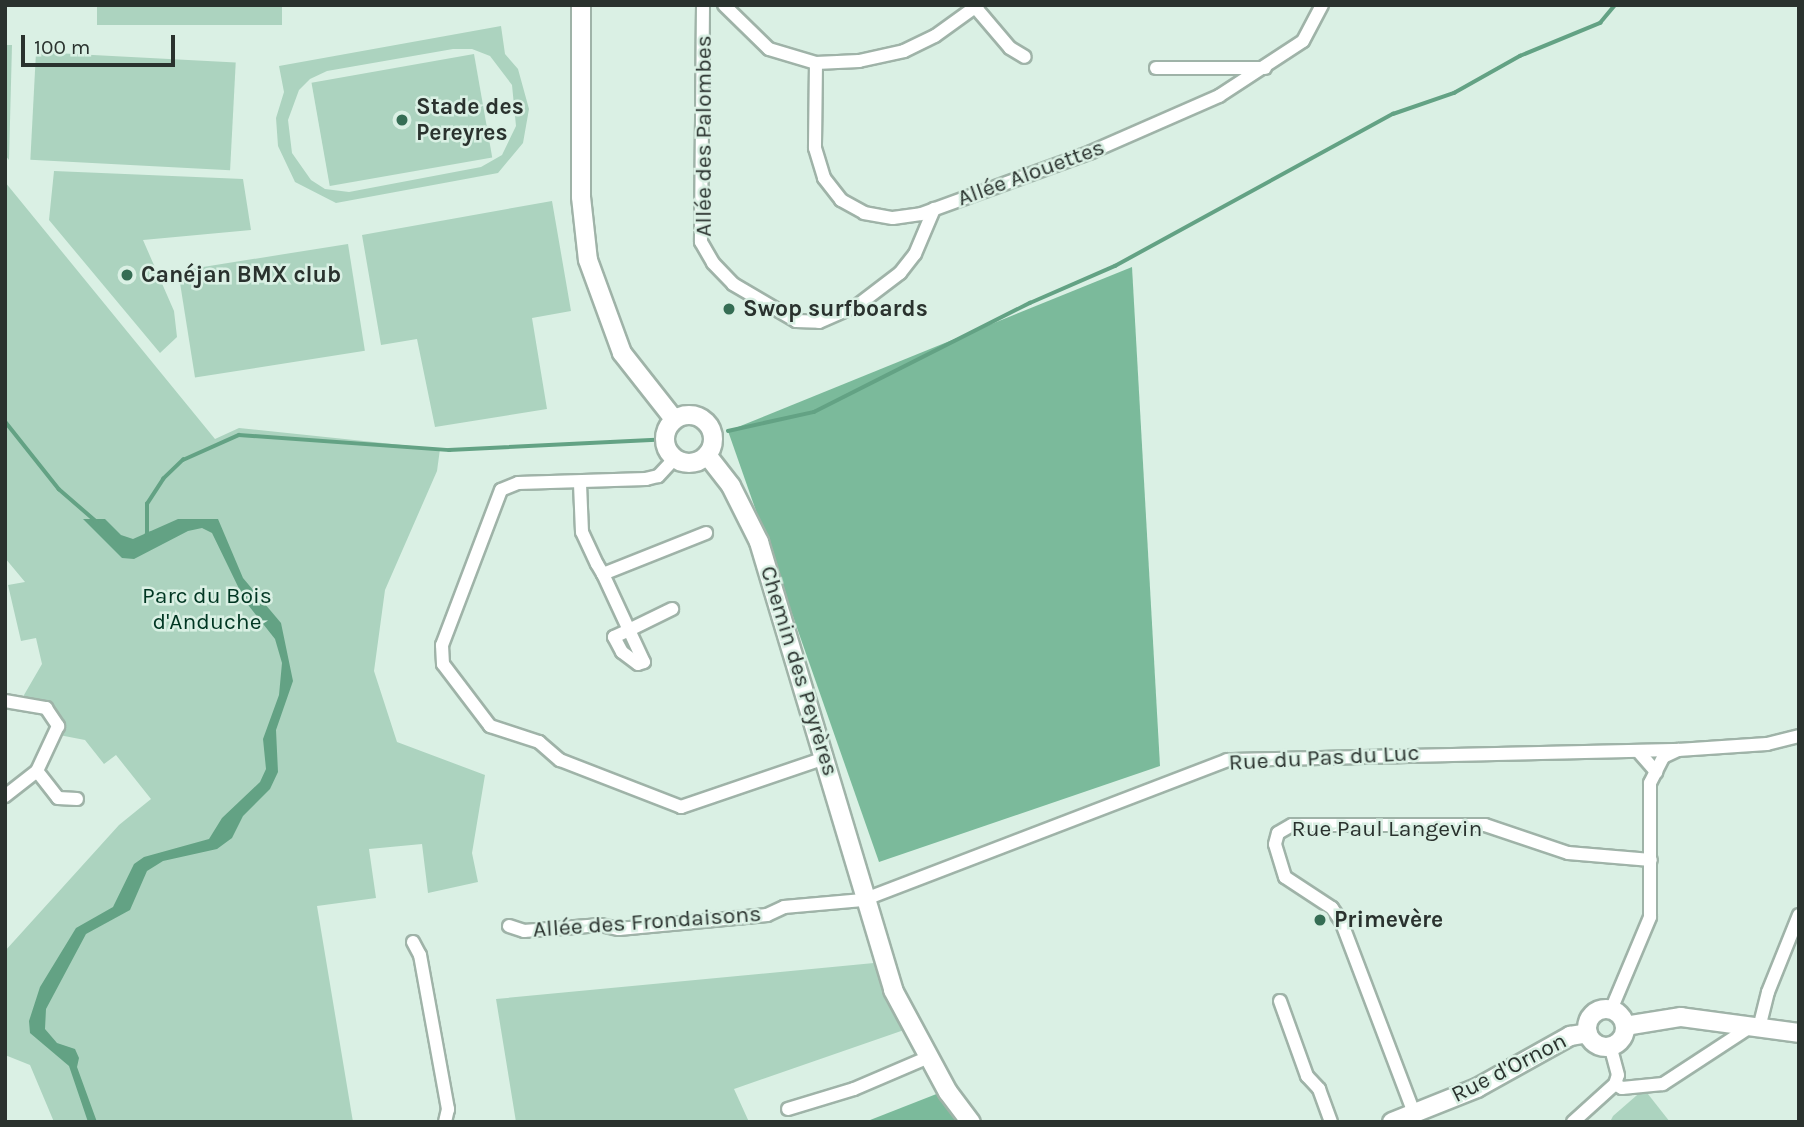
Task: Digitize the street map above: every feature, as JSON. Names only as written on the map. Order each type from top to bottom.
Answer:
[{"type":"street","points":[[581,5],[581,197],[588,260],[622,352],[674,419]]},
{"type":"street","name":"Allée des Palombes","points":[[703,5],[701,242],[713,263],[733,284],[796,321],[819,322],[858,305],[901,273],[915,254],[934,209]]},
{"type":"street","points":[[724,5],[769,48],[816,63],[859,61],[904,51],[977,7],[1010,48],[1025,57]]},
{"type":"street","name":"Allée Alouettes","points":[[816,63],[815,148],[824,177],[841,200],[864,213],[893,218],[934,209],[1162,124],[1265,68],[1303,41],[1322,5]]},
{"type":"street","points":[[1156,68],[1265,68]]},
{"type":"street","points":[[689,414],[710,426],[714,440],[707,455],[688,463],[675,458],[665,439],[674,419],[689,414]]},
{"type":"street","name":"Chemin des Peyrères","points":[[707,455],[741,503],[760,542],[868,897],[893,990],[929,1057],[971,1122]]},
{"type":"street","points":[[675,458],[658,476],[580,484],[518,483],[495,496],[441,651],[443,664],[485,722],[539,742],[560,760],[681,807],[825,758]]},
{"type":"street","points":[[580,484],[582,532],[629,630],[672,610]]},
{"type":"street","points":[[603,574],[706,533]]},
{"type":"street","points":[[5,701],[38,705],[56,719],[54,739],[37,771],[5,796]]},
{"type":"street","name":"Rue du Pas du Luc","points":[[868,897],[999,851],[1227,760],[1678,750],[1768,744],[1799,736]]},
{"type":"street","points":[[1611,1010],[1650,918],[1649,796],[1663,757],[1678,750]]},
{"type":"street","points":[[1638,751],[1656,772]]},
{"type":"street","points":[[37,771],[58,798],[77,799]]},
{"type":"street","name":"Rue Paul Langevin","points":[[1414,1113],[1341,921],[1332,908],[1285,877],[1275,844],[1278,833],[1292,825],[1485,825],[1568,853],[1651,860]]},
{"type":"street","name":"Allée des Frondaisons","points":[[509,926],[524,932],[601,925],[619,929],[767,915],[784,907],[868,897]]},
{"type":"street","points":[[1615,1084],[1622,1088],[1663,1084],[1754,1027],[1799,915]]},
{"type":"street","points":[[413,942],[420,956],[448,1109],[445,1122]]},
{"type":"street","points":[[1280,1001],[1307,1076],[1319,1089],[1331,1122]]},
{"type":"street","points":[[1611,1010],[1625,1026]]},
{"type":"street","points":[[1611,1010],[1595,1013],[1588,1033],[1596,1044],[1610,1046],[1623,1037],[1625,1026]]},
{"type":"street","points":[[1625,1026],[1681,1017],[1799,1033]]},
{"type":"street","name":"Rue d'Ornon","points":[[1392,1122],[1488,1083],[1570,1036],[1588,1033]]},
{"type":"street","points":[[1573,1122],[1615,1084],[1618,1075],[1610,1046]]},
{"type":"street","points":[[788,1109],[854,1089],[929,1057]]},
{"type":"green space","points":[[97,5],[282,5],[282,25],[97,25]]},
{"type":"green space","points":[[501,26],[505,54],[518,69],[529,109],[523,143],[498,173],[336,203],[295,182],[278,146],[276,118],[284,92],[279,66]],"holes":[[[453,49],[472,49],[490,56],[512,85],[516,126],[502,155],[481,167],[349,192],[325,189],[311,180],[292,153],[288,120],[299,90],[310,79],[327,71]]]},
{"type":"green space","points":[[5,45],[12,45],[9,160],[5,155]]},
{"type":"green space","points":[[36,52],[236,62],[230,170],[30,160]]},
{"type":"green space","name":"Stade des Pereyres","points":[[474,54],[492,157],[330,186],[312,83]]},
{"type":"green space","name":"Canéjan BMX club","points":[[54,171],[243,179],[251,230],[143,240],[174,311],[177,337],[160,353],[49,220]]},
{"type":"green space","name":"Parc du Bois d'Anduche","points":[[5,182],[215,439],[239,428],[440,449],[437,471],[385,590],[374,671],[397,742],[485,775],[472,853],[478,882],[428,893],[422,844],[369,849],[376,898],[317,906],[353,1122],[54,1122],[30,1065],[5,1055],[5,951],[119,825],[151,799],[116,755],[104,764],[85,740],[59,735],[56,719],[25,702],[24,695],[42,664],[36,638],[21,641],[8,585],[25,582],[5,558]]},
{"type":"green space","points":[[552,201],[571,311],[532,318],[547,409],[435,427],[417,339],[381,345],[362,235]]},
{"type":"green space","points":[[348,244],[365,351],[195,378],[178,271]]},
{"type":"green space","points":[[874,963],[904,1030],[734,1089],[749,1122],[516,1122],[496,999]]},
{"type":"green space","points":[[1644,1089],[1670,1122],[1610,1122],[1613,1116]]},
{"type":"shaded area","points":[[1132,267],[1160,766],[879,862],[728,431]]},
{"type":"shaded area","points":[[83,519],[105,519],[121,535],[133,539],[178,519],[218,519],[243,578],[281,623],[293,681],[276,730],[278,772],[270,789],[243,816],[232,838],[217,849],[163,861],[147,871],[130,910],[86,934],[46,1009],[45,1029],[57,1043],[75,1049],[79,1058],[77,1067],[97,1122],[88,1122],[69,1066],[30,1033],[29,1021],[40,987],[76,928],[113,907],[134,864],[144,857],[209,839],[222,818],[260,782],[266,769],[263,739],[279,695],[282,663],[275,639],[245,601],[212,533],[202,528],[188,531],[134,559],[122,558]]},
{"type":"shaded area","points":[[939,1093],[959,1122],[865,1122]]},
{"type":"waterway","points":[[728,431],[814,412],[1030,303],[1115,266],[1393,114],[1454,93],[1520,56],[1600,23],[1615,5]]},
{"type":"waterway","points":[[5,421],[59,489],[97,522]]},
{"type":"waterway","points":[[151,534],[147,535],[147,504],[163,479],[183,460],[239,435],[449,450],[656,440]]},
{"type":"place","name":"Stade des Pereyres","points":[[402,120]]},
{"type":"place","name":"Canéjan BMX club","points":[[127,275]]},
{"type":"place","name":"Swop surfboards","points":[[729,309]]},
{"type":"place","name":"Primevère","points":[[1320,920]]}]
